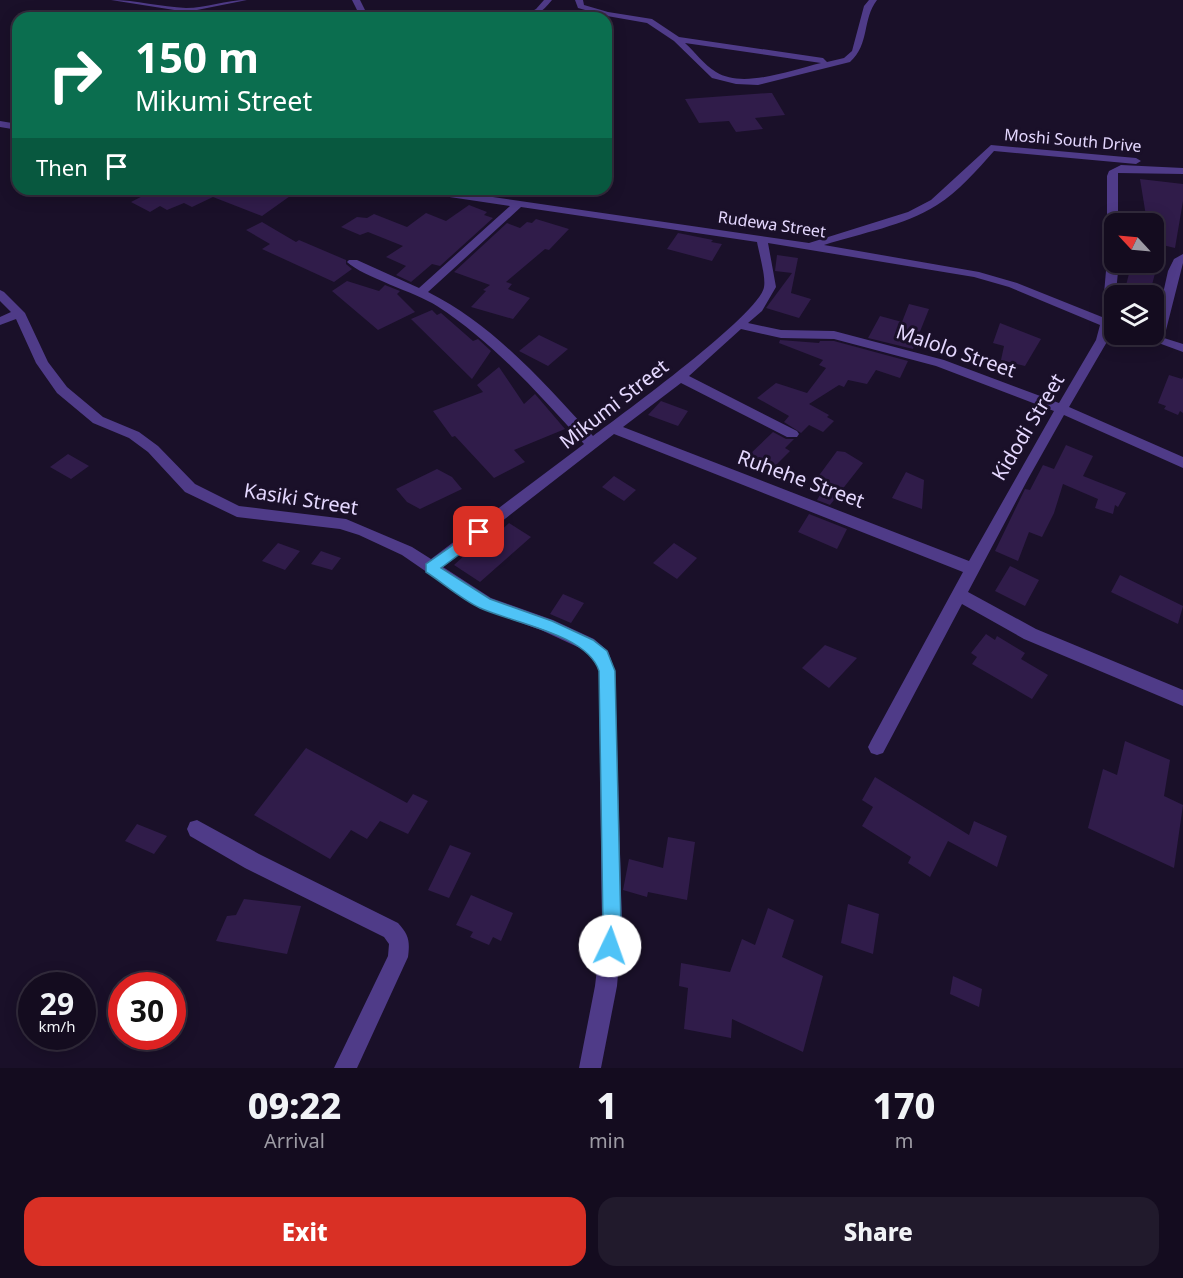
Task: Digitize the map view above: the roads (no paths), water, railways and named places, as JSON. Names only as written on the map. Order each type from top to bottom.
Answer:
[{"type":"street","points":[[114,0],[187,10],[243,0]]},
{"type":"street","points":[[537,12],[548,0]]},
{"type":"street","points":[[579,0],[581,6],[602,12]]},
{"type":"street","points":[[612,14],[649,21],[677,39],[708,71],[736,81],[758,82],[847,60],[856,52],[868,6],[873,0]]},
{"type":"street","points":[[677,39],[833,63]]},
{"type":"street","name":"Moshi South Drive","points":[[810,246],[912,214],[935,202],[973,169],[991,148],[1037,150],[1183,166]]},
{"type":"street","name":"Kidodi Street","points":[[1112,285],[1112,176],[1114,171],[1121,168],[1183,171]]},
{"type":"street","name":"Rudewa Street","points":[[457,195],[810,246],[992,278],[1104,323]]},
{"type":"street","points":[[420,293],[518,204]]},
{"type":"street","name":"Mikumi Street","points":[[431,568],[614,429],[680,377],[740,325],[766,297],[770,287],[762,240]]},
{"type":"street","points":[[1164,308],[1173,271],[1183,257]]},
{"type":"street","points":[[353,262],[420,293],[456,314],[488,338],[554,401],[592,444]]},
{"type":"street","name":"Kasiki Street","points":[[0,294],[19,313],[42,363],[62,390],[98,420],[134,435],[153,450],[190,488],[237,511],[340,523],[407,551],[484,603],[547,625],[588,645],[602,656],[607,671],[612,927],[606,986],[590,1068]]},
{"type":"street","points":[[0,321],[19,313]]},
{"type":"street","name":"Malolo Street","points":[[740,325],[781,334],[834,335],[868,342],[940,363],[1062,409],[1183,463]]},
{"type":"street","name":"Kidodi Street","points":[[877,747],[1021,478],[1104,338]]},
{"type":"street","points":[[1164,342],[1183,348]]},
{"type":"street","points":[[680,377],[792,435]]},
{"type":"street","name":"Ruhehe Street","points":[[614,429],[737,478],[847,518],[972,569]]},
{"type":"street","points":[[960,595],[1030,634],[1183,698]]},
{"type":"street","points":[[197,829],[252,861],[391,930],[400,941],[398,957],[345,1068]]}]
